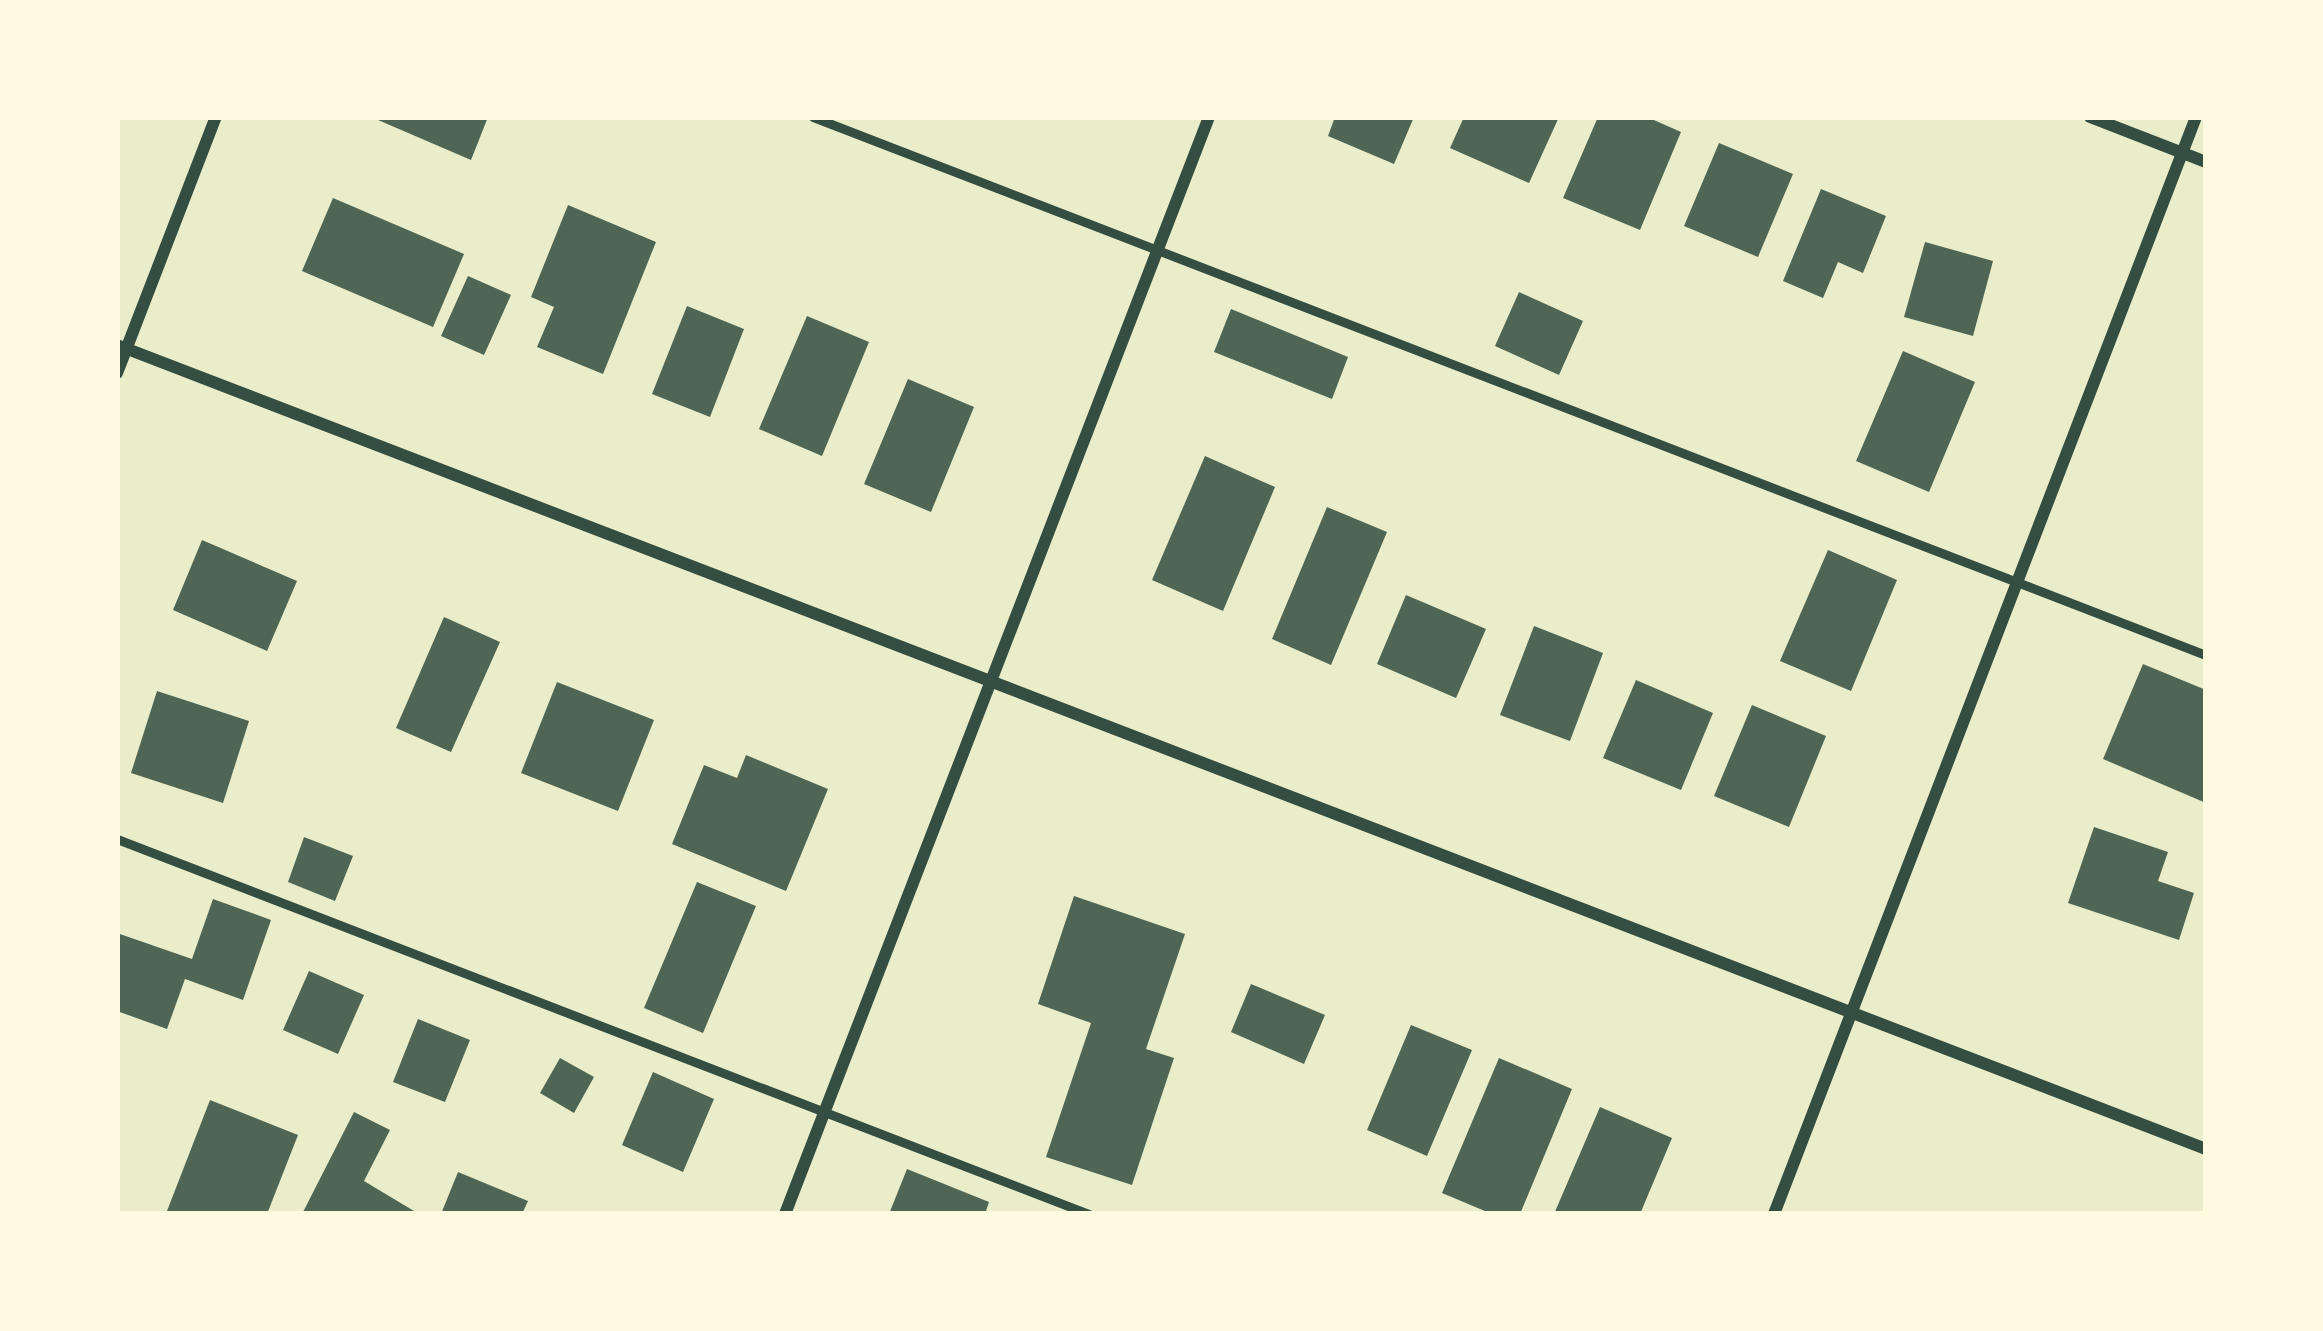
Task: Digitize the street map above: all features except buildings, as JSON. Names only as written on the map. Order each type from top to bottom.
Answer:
[{"type":"street","points":[[117,373],[122,346],[216,117]]},
{"type":"street","points":[[785,1214],[1209,117]]},
{"type":"street","points":[[2090,117],[2206,162]]},
{"type":"street","points":[[1774,1214],[2196,117]]},
{"type":"street","points":[[122,346],[2206,1149]]},
{"type":"lane","points":[[813,117],[2206,656]]},
{"type":"lane","points":[[117,839],[1089,1214]]}]
